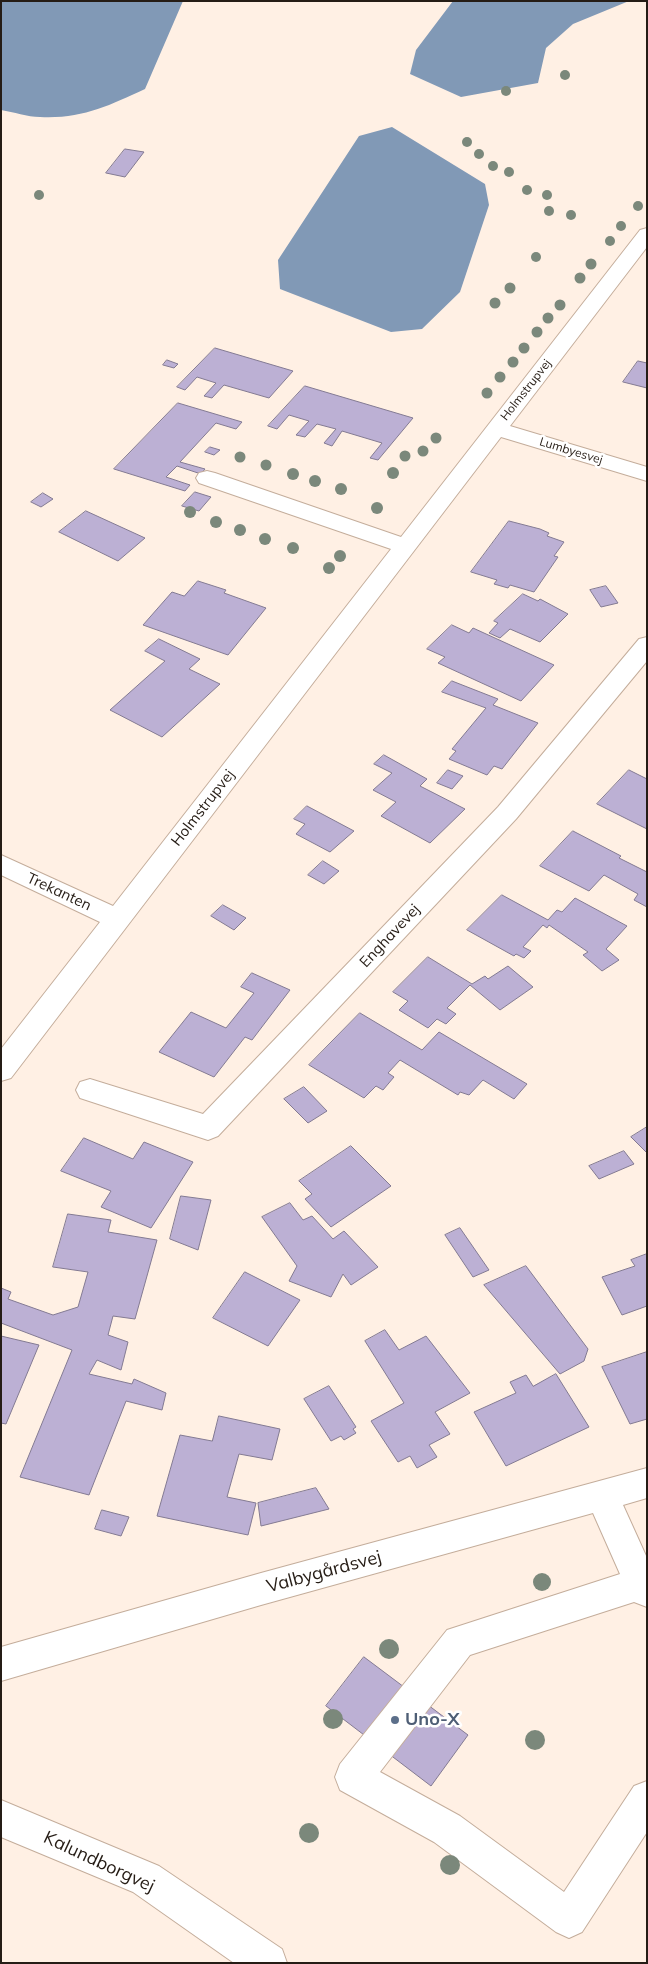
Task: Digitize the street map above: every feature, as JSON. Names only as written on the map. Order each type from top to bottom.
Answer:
[{"type":"street","name":"Holmstrupvej","points":[[1,1070],[647,234]]},
{"type":"street","name":"Lumbyesvej","points":[[496,429],[647,474]]},
{"type":"street","points":[[207,478],[405,546]]},
{"type":"street","name":"Enghavevej","points":[[90,1090],[208,1128],[507,813],[647,645]]},
{"type":"street","name":"Trekanten","points":[[1,864],[117,919]]},
{"type":"street","name":"Valbygårdsvej","points":[[1,1664],[261,1589],[647,1483]]},
{"type":"street","points":[[602,1496],[644,1587],[459,1642],[353,1777],[447,1829],[569,1919],[647,1799]]},
{"type":"street","name":"Kalundborgvej","points":[[1,1818],[146,1879],[247,1957]]},
{"type":"water","points":[[1,1],[183,1],[145,89],[119,101],[82,114],[40,117],[1,110]]},
{"type":"water","points":[[453,1],[629,1],[573,24],[546,48],[538,83],[461,97],[410,74],[416,50]]},
{"type":"water","points":[[392,127],[485,184],[489,205],[460,292],[422,329],[391,332],[280,289],[278,260],[359,136]]},
{"type":"building","points":[[125,149],[144,152],[125,177],[106,173]]},
{"type":"building","points":[[215,348],[293,371],[269,398],[224,385],[212,398],[204,396],[216,383],[197,377],[185,390],[177,387]]},
{"type":"building","points":[[167,360],[178,364],[174,368],[163,365]]},
{"type":"building","points":[[638,361],[647,363],[647,388],[623,382]]},
{"type":"building","points":[[305,386],[413,418],[378,460],[370,458],[382,443],[342,431],[332,446],[324,443],[336,429],[317,424],[305,437],[296,435],[309,421],[289,415],[277,429],[268,426]]},
{"type":"building","points":[[178,403],[242,422],[236,429],[216,423],[180,462],[205,469],[201,474],[177,466],[166,477],[190,485],[185,491],[114,469]]},
{"type":"building","points":[[210,447],[220,450],[214,455],[205,452]]},
{"type":"building","points":[[195,492],[211,497],[199,511],[182,506]]},
{"type":"building","points":[[43,493],[53,499],[41,507],[31,502]]},
{"type":"building","points":[[86,511],[145,538],[118,561],[59,532]]},
{"type":"building","points":[[509,521],[540,529],[549,533],[547,536],[564,542],[554,556],[558,557],[534,592],[510,585],[508,588],[494,584],[497,580],[471,572]]},
{"type":"building","points":[[198,581],[226,590],[224,593],[266,608],[228,655],[143,625],[172,592],[184,596]]},
{"type":"building","points":[[606,586],[618,603],[601,607],[590,590]]},
{"type":"building","points":[[523,594],[538,601],[540,599],[568,614],[540,642],[510,629],[500,638],[489,633],[498,623],[494,621]]},
{"type":"building","points":[[452,625],[469,633],[473,628],[554,665],[521,701],[438,663],[445,657],[427,649]]},
{"type":"building","points":[[159,639],[200,659],[189,669],[220,684],[162,737],[110,710],[165,661],[145,651]]},
{"type":"building","points":[[452,681],[498,699],[493,705],[538,723],[502,769],[494,766],[487,775],[449,759],[456,751],[452,749],[486,708],[442,692]]},
{"type":"building","points":[[384,755],[427,779],[420,786],[465,809],[430,843],[381,816],[396,802],[373,790],[392,773],[374,764]]},
{"type":"building","points":[[448,770],[463,776],[452,789],[437,783]]},
{"type":"building","points":[[629,770],[647,779],[647,829],[597,804]]},
{"type":"building","points":[[307,806],[354,831],[330,852],[296,834],[305,824],[294,819]]},
{"type":"building","points":[[573,831],[647,872],[647,907],[634,900],[638,894],[604,875],[589,891],[540,866]]},
{"type":"building","points":[[323,861],[339,871],[324,884],[308,875]]},
{"type":"building","points":[[502,895],[548,920],[557,910],[562,912],[575,898],[627,926],[606,949],[619,960],[602,971],[583,955],[588,952],[549,925],[547,928],[543,925],[523,947],[531,951],[524,958],[516,954],[514,956],[467,930]]},
{"type":"building","points":[[223,905],[246,918],[234,930],[211,916]]},
{"type":"building","points":[[428,957],[472,984],[485,976],[488,979],[508,966],[533,987],[500,1010],[470,985],[447,1008],[456,1014],[446,1024],[437,1019],[428,1028],[399,1010],[408,1001],[393,992]]},
{"type":"building","points":[[252,973],[290,990],[252,1040],[245,1037],[214,1077],[159,1052],[191,1012],[226,1028],[254,993],[241,987]]},
{"type":"building","points":[[360,1013],[422,1050],[439,1032],[527,1084],[514,1099],[483,1080],[469,1095],[460,1092],[458,1095],[400,1060],[388,1073],[394,1077],[383,1090],[376,1086],[364,1098],[309,1065]]},
{"type":"building","points":[[304,1087],[327,1111],[308,1123],[284,1099]]},
{"type":"building","points":[[647,1127],[647,1152],[646,1152],[631,1137]]},
{"type":"building","points":[[84,1138],[133,1159],[144,1142],[193,1162],[151,1228],[101,1207],[111,1191],[61,1171]]},
{"type":"building","points":[[351,1146],[391,1186],[331,1227],[305,1199],[312,1194],[299,1181]]},
{"type":"building","points":[[624,1151],[634,1164],[599,1179],[589,1166]]},
{"type":"building","points":[[181,1196],[211,1200],[198,1250],[170,1239]]},
{"type":"building","points":[[290,1203],[303,1220],[312,1216],[333,1239],[344,1231],[378,1267],[351,1285],[343,1274],[331,1297],[289,1281],[297,1266],[262,1217]]},
{"type":"building","points":[[68,1214],[111,1220],[108,1232],[157,1240],[135,1319],[113,1316],[108,1335],[128,1342],[121,1370],[97,1360],[89,1374],[132,1384],[134,1379],[166,1393],[162,1410],[126,1401],[89,1495],[20,1477],[72,1350],[1,1323],[1,1288],[11,1292],[8,1299],[53,1315],[78,1307],[88,1272],[53,1267]]},
{"type":"building","points":[[460,1228],[489,1270],[473,1277],[445,1235]]},
{"type":"building","points":[[647,1254],[647,1306],[622,1315],[602,1277],[635,1266],[631,1260]]},
{"type":"building","points":[[526,1266],[588,1349],[584,1361],[560,1374],[484,1285]]},
{"type":"building","points":[[245,1272],[300,1300],[268,1346],[213,1318]]},
{"type":"building","points":[[385,1330],[399,1350],[426,1336],[470,1393],[435,1412],[450,1434],[429,1445],[437,1457],[417,1468],[410,1456],[398,1462],[371,1421],[404,1403],[365,1341]]},
{"type":"building","points":[[1,1336],[39,1345],[6,1424],[1,1423]]},
{"type":"building","points":[[647,1352],[647,1419],[630,1424],[602,1367]]},
{"type":"building","points":[[556,1374],[589,1427],[506,1466],[474,1412],[516,1393],[510,1382],[526,1375],[533,1386]]},
{"type":"building","points":[[329,1386],[356,1427],[353,1429],[356,1433],[344,1440],[341,1436],[331,1441],[304,1399]]},
{"type":"building","points":[[219,1416],[280,1429],[272,1460],[239,1454],[227,1497],[256,1503],[248,1535],[157,1516],[180,1435],[212,1441]]},
{"type":"building","points":[[316,1488],[329,1509],[261,1526],[258,1503]]},
{"type":"building","points":[[102,1510],[129,1517],[121,1536],[95,1529]]},
{"type":"building","points":[[364,1657],[468,1735],[431,1786],[326,1706]]},
{"type":"place","name":"Uno-X","points":[[395,1720]]}]
